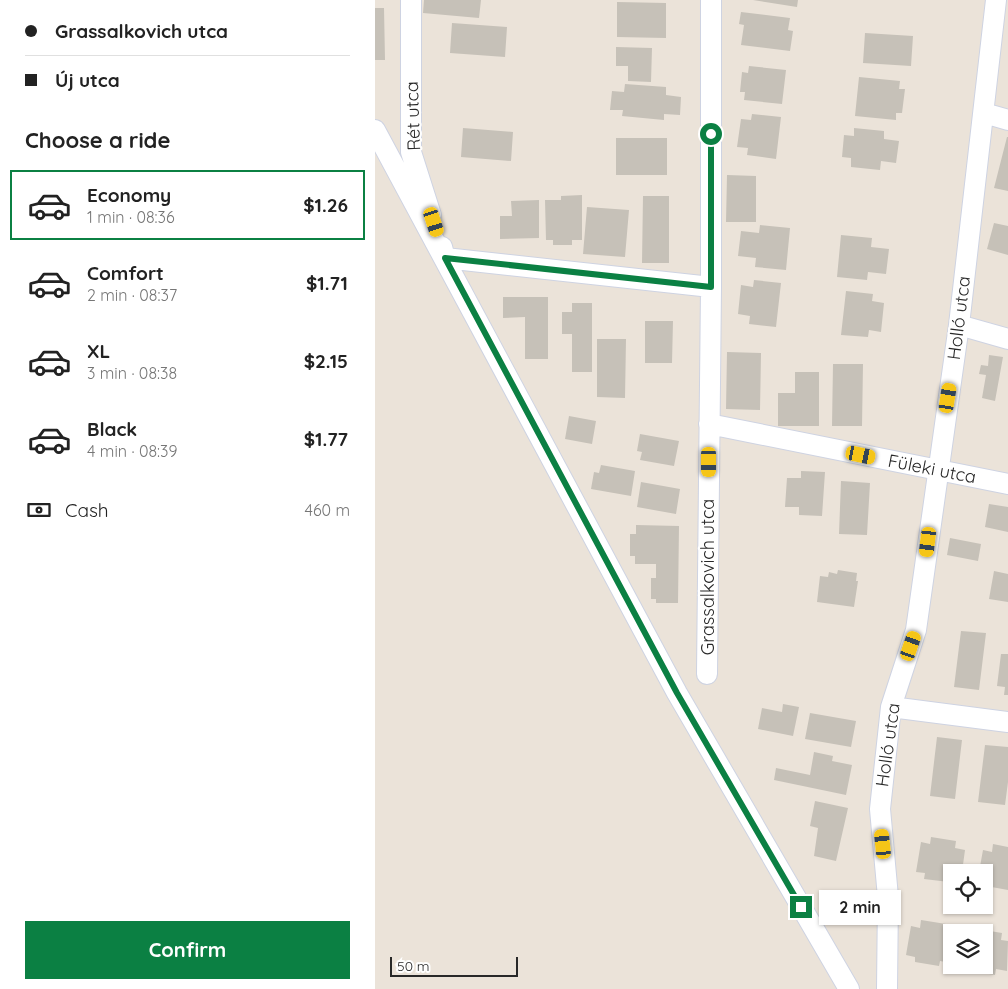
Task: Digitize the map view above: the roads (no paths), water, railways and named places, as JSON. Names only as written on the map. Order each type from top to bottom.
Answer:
[{"type":"street","name":"Rét utca","points":[[411,0],[411,152],[445,258]]},
{"type":"street","name":"Grassalkovich utca","points":[[707,674],[711,287],[711,0]]},
{"type":"street","name":"Holló utca","points":[[887,989],[888,897],[880,809],[891,707],[916,630],[959,325],[996,0]]},
{"type":"street","points":[[984,113],[1008,120]]},
{"type":"street","points":[[375,130],[677,693],[849,989]]},
{"type":"street","points":[[445,258],[711,287]]},
{"type":"street","points":[[959,325],[1008,339]]},
{"type":"street","name":"Füleki utca","points":[[709,424],[1008,484]]},
{"type":"street","points":[[891,707],[1008,722]]}]
